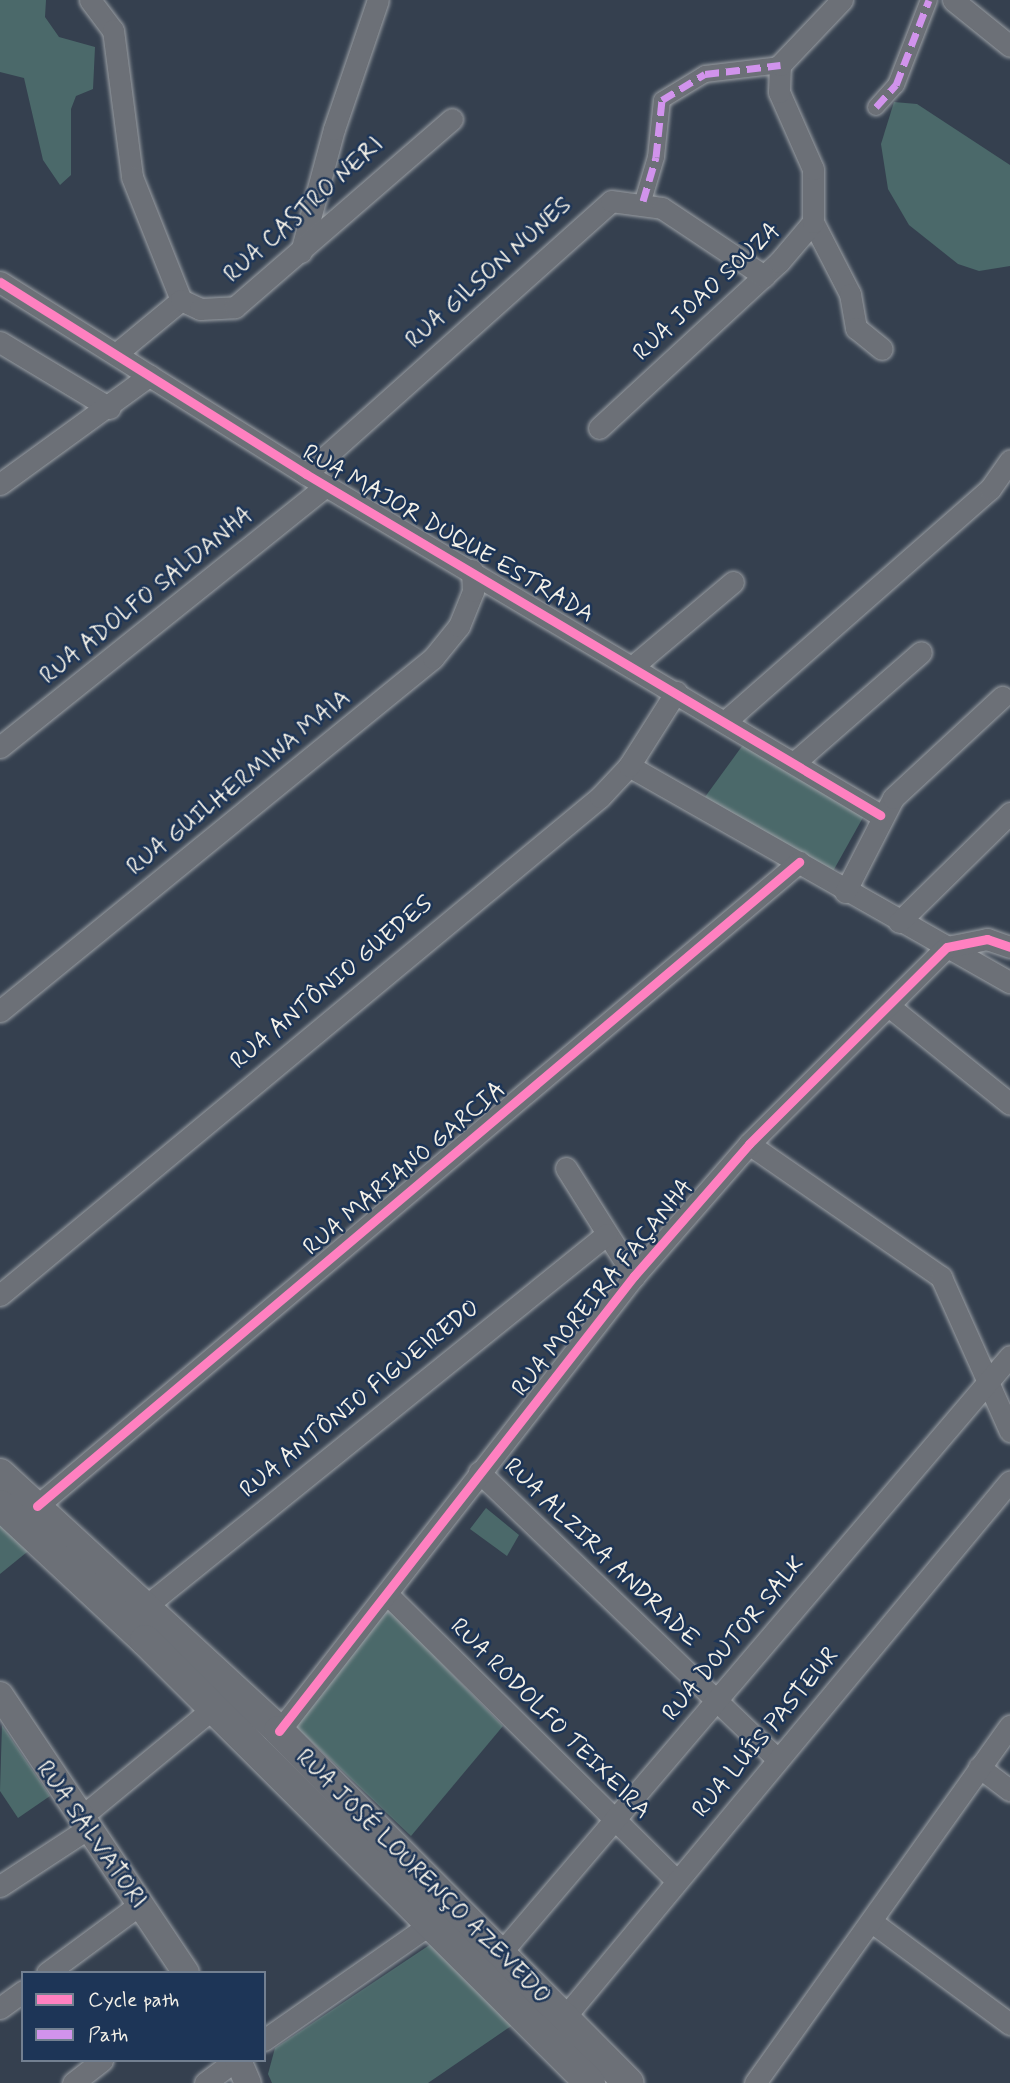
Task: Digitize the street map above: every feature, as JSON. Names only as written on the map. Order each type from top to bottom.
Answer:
[{"type":"main road","points":[[0,1464],[15,1494]]},
{"type":"main road","name":"RUA JOSÉ LOURENÇO AZEVEDO","points":[[15,1494],[146,1606],[279,1731],[628,2083]]},
{"type":"main road","name":"RUA JOSÉ LOURENÇO AZEVEDO","points":[[15,1494],[211,1710],[590,2083]]},
{"type":"street","points":[[90,0],[113,30],[132,177],[181,300],[117,353]]},
{"type":"street","points":[[302,252],[378,0]]},
{"type":"street","points":[[764,276],[643,201],[656,157],[662,100],[705,74],[780,65],[842,0]]},
{"type":"street","points":[[876,107],[896,85],[929,0]]},
{"type":"street","points":[[953,0],[1010,46]]},
{"type":"street","name":"RUA JOAO SOUZA","points":[[599,428],[764,276],[813,222],[813,169],[779,92],[780,65]]},
{"type":"street","name":"RUA CASTRO NERI","points":[[181,300],[201,309],[235,307],[302,252],[452,119]]},
{"type":"street","name":"RUA GILSON NUNES","points":[[306,474],[596,211],[611,201],[643,201]]},
{"type":"street","points":[[813,222],[850,294],[856,328],[882,349]]},
{"type":"street","name":"RUA MAJOR DUQUE ESTRADA","points":[[0,282],[306,474],[632,667],[728,719],[880,815]]},
{"type":"street","points":[[0,342],[110,408]]},
{"type":"street","points":[[0,484],[110,408],[150,375]]},
{"type":"street","points":[[728,719],[990,489],[1010,460]]},
{"type":"street","name":"RUA ADOLFO SALDANHA","points":[[0,747],[326,486]]},
{"type":"street","name":"RUA GUILHERMINA MAIA","points":[[0,1011],[433,659],[459,626],[472,591],[472,570]]},
{"type":"street","points":[[632,667],[733,582]]},
{"type":"street","points":[[795,762],[921,652]]},
{"type":"street","name":"RUA ANTÔNIO GUEDES","points":[[0,1295],[600,797],[629,766],[676,692]]},
{"type":"street","points":[[845,892],[880,815],[1002,697]]},
{"type":"street","points":[[629,766],[799,862],[845,892],[1010,982]]},
{"type":"street","points":[[899,922],[1010,813]]},
{"type":"street","name":"RUA MARIANO GARCIA","points":[[15,1494],[799,862]]},
{"type":"street","points":[[947,947],[987,939],[1010,947]]},
{"type":"street","name":"RUA MOREIRA FAÇANHA","points":[[279,1731],[634,1276],[749,1144],[890,1007],[947,947]]},
{"type":"street","points":[[890,1007],[1010,1104]]},
{"type":"street","points":[[749,1144],[941,1277],[990,1379],[1010,1431]]},
{"type":"street","points":[[566,1168],[634,1276]]},
{"type":"street","name":"RUA ANTÔNIO FIGUEIREDO","points":[[146,1606],[607,1234]]},
{"type":"street","name":"RUA DOUTOR SALK","points":[[499,1955],[616,1822],[716,1700],[1010,1356]]},
{"type":"street","name":"RUA ALZIRA ANDRADE","points":[[479,1472],[778,1760]]},
{"type":"street","name":"RUA LUÍS PASTEUR","points":[[563,2019],[1010,1481]]},
{"type":"street","name":"RUA RODOLFO TEIXEIRA","points":[[387,1594],[677,1881]]},
{"type":"street","name":"RUA SALVATORI","points":[[0,1695],[83,1823],[185,1971]]},
{"type":"street","points":[[0,1886],[83,1823],[211,1710]]},
{"type":"street","points":[[755,2083],[1010,1726]]},
{"type":"street","points":[[979,1767],[1010,1790]]},
{"type":"street","points":[[266,2039],[429,1924],[434,1890]]},
{"type":"street","points":[[50,1971],[139,1905]]},
{"type":"street","points":[[872,1922],[1010,2024]]},
{"type":"street","points":[[0,2008],[21,1992]]},
{"type":"street","points":[[73,2083],[99,2062]]},
{"type":"street","points":[[205,2083],[234,2062]]},
{"type":"street","points":[[238,2062],[248,2083]]},
{"type":"green space","points":[[0,0],[46,0],[45,17],[59,37],[95,47],[93,89],[76,96],[71,109],[71,175],[60,185],[43,160],[24,78],[0,72]]},
{"type":"green space","points":[[894,102],[917,104],[1010,165],[1010,266],[979,271],[958,264],[909,225],[888,189],[881,144]]},
{"type":"green space","points":[[748,738],[866,812],[832,873],[705,797]]},
{"type":"green space","points":[[486,1508],[519,1535],[507,1556],[470,1529]]},
{"type":"green space","points":[[0,1518],[32,1548],[0,1574]]},
{"type":"green space","points":[[388,1609],[503,1726],[411,1836],[293,1724]]},
{"type":"green space","points":[[2,1725],[50,1796],[18,1818],[0,1791]]},
{"type":"green space","points":[[434,1942],[517,2022],[428,2083],[272,2083],[268,2074],[275,2048]]},
{"type":"marked path","points":[[876,107],[896,85],[929,0]]},
{"type":"marked path","points":[[643,201],[656,157],[662,100],[705,74],[780,65]]},
{"type":"cycle path","points":[[0,282],[306,474],[880,815]]},
{"type":"cycle path","points":[[37,1506],[799,862]]},
{"type":"cycle path","points":[[279,1731],[634,1276],[749,1144],[947,947],[987,939],[1010,947]]}]
